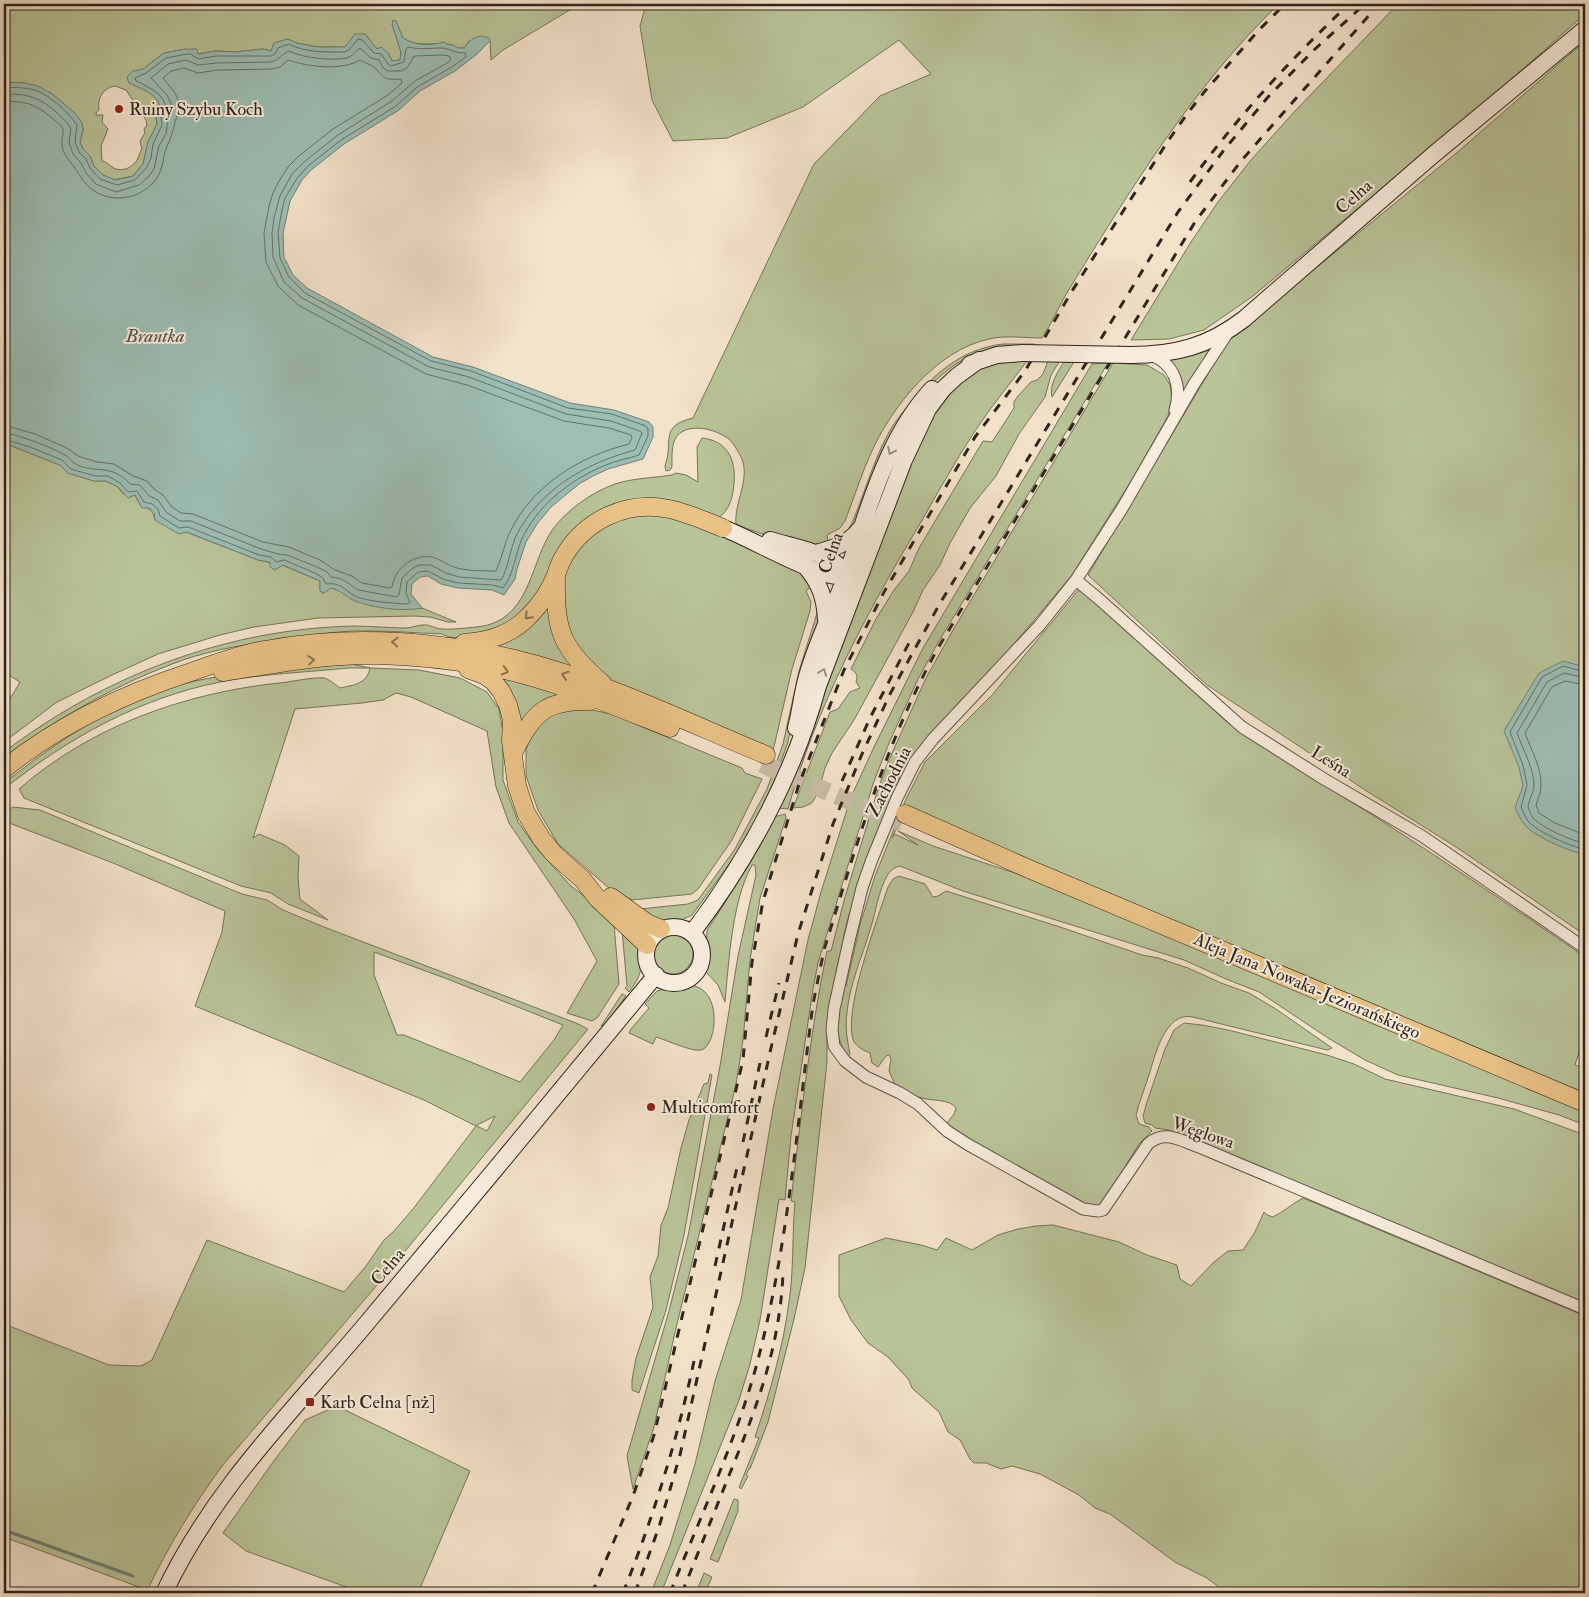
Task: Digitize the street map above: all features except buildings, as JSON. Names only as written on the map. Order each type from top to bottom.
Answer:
[{"type":"main road","points":[[442,652],[491,640],[514,629],[530,616],[546,594],[556,576],[562,559],[575,539],[590,526],[617,512],[637,508],[668,509],[728,530]]},
{"type":"main road","points":[[556,576],[556,611],[560,632],[581,665],[608,696]]},
{"type":"main road","points":[[442,652],[484,675],[502,691],[512,720],[512,741],[517,786],[526,813],[554,854],[583,880],[597,898],[647,945]]},
{"type":"main road","points":[[4,769],[46,738],[73,722],[124,696],[156,684],[205,674],[324,658],[442,652],[517,660],[764,760]]},
{"type":"main road","points":[[513,751],[521,735],[534,718],[557,704],[608,696]]},
{"type":"main road","name":"Aleja Jana Nowaka-Jeziorańskiego","points":[[903,819],[1585,1103]]},
{"type":"main road","points":[[583,880],[603,891],[647,923],[661,930]]},
{"type":"street","name":"Celna","points":[[776,795],[797,724],[808,674],[826,622],[847,573],[862,525],[888,457],[915,408],[931,390],[960,367],[997,355],[1023,352],[1150,355],[1181,351],[1230,330],[1440,148],[1585,29]]},
{"type":"street","points":[[1168,428],[1230,330]]},
{"type":"street","points":[[1150,355],[1162,359],[1174,375],[1177,384],[1179,398],[1168,428]]},
{"type":"street","name":"Celna","points":[[692,933],[735,874],[760,829],[794,757],[809,719],[818,686],[904,460],[928,409],[943,390],[980,360]]},
{"type":"street","name":"Zachodnia","points":[[836,1050],[832,1030],[834,1010],[855,913],[871,862],[915,762],[933,739],[1038,626],[1076,580],[1123,507],[1168,428]]},
{"type":"street","points":[[816,553],[836,548],[848,541],[862,525]]},
{"type":"street","points":[[728,530],[806,567],[830,575],[840,576],[847,573],[861,563],[870,550]]},
{"type":"street","points":[[728,530],[816,553],[835,562],[847,573],[851,582],[850,602]]},
{"type":"street","points":[[806,567],[821,588],[826,604],[826,622]]},
{"type":"street","name":"Leśna","points":[[1076,580],[1100,598],[1242,727],[1324,779],[1422,836],[1585,948]]},
{"type":"street","points":[[667,927],[680,927],[692,933],[702,952],[701,961],[696,972],[690,978],[678,982],[664,981],[648,966],[646,959],[647,945],[653,936],[667,927]]},
{"type":"street","name":"Celna","points":[[164,1593],[190,1544],[238,1472],[417,1264],[656,975]]},
{"type":"street","name":"Węglowa","points":[[836,1050],[845,1061],[866,1078],[912,1100],[947,1131],[1083,1209],[1103,1210],[1148,1144],[1158,1136],[1167,1136],[1199,1147],[1585,1309]]},
{"type":"green space","points":[[4,4],[584,4],[578,5],[503,50],[491,60],[490,41],[469,41],[464,48],[445,44],[418,44],[403,38],[396,21],[392,24],[401,52],[400,60],[392,61],[388,53],[377,49],[365,34],[345,47],[318,47],[297,43],[288,39],[274,43],[271,51],[263,49],[235,52],[216,51],[197,54],[186,49],[164,53],[143,69],[137,71],[129,83],[154,96],[160,105],[161,111],[155,113],[157,124],[148,142],[143,164],[133,176],[113,180],[103,175],[94,166],[90,156],[83,149],[80,142],[83,130],[82,123],[74,113],[51,93],[25,83],[4,82]],"holes":[[[115,86],[126,90],[146,120],[147,125],[140,141],[142,149],[137,160],[129,167],[119,170],[102,161],[101,146],[108,129],[102,122],[103,115],[96,115],[96,113],[99,110],[100,98],[104,91]]]},
{"type":"green space","points":[[646,4],[1279,4],[1219,69],[1164,141],[1068,291],[1042,338],[1001,337],[970,345],[934,368],[904,399],[880,435],[871,453],[845,521],[840,528],[827,535],[829,546],[781,539],[758,533],[736,524],[744,467],[742,459],[730,440],[711,430],[696,428],[682,432],[675,439],[672,451],[672,467],[666,471],[669,436],[675,426],[682,421],[693,418],[814,164],[880,96],[931,74],[899,40],[803,107],[727,138],[673,141],[652,100],[640,26]]},
{"type":"green space","points":[[1398,4],[1585,4],[1585,14],[1497,92],[1253,296],[1204,330],[1169,339],[1131,340],[1191,242],[1218,202],[1251,160],[1295,111]]},
{"type":"green space","points":[[1585,41],[1585,935],[1456,847],[1365,790],[1207,685],[1088,575],[1229,339],[1460,150]]},
{"type":"green space","points":[[1003,344],[1035,345],[970,356],[949,369],[930,386],[924,392],[856,524],[839,537],[848,530],[852,523],[876,459],[888,434],[898,418],[917,395],[937,374],[949,365],[974,351]]},
{"type":"green space","points":[[1210,348],[1186,390],[1182,389],[1167,360]]},
{"type":"green space","points":[[1027,361],[973,434],[881,590],[828,697],[813,734],[788,809],[777,808],[932,409],[963,376],[995,363]]},
{"type":"green space","points":[[1048,361],[1059,362],[1051,375],[1045,397],[1019,434],[996,476],[970,508],[940,565],[923,590],[854,720],[832,753],[825,768],[818,793],[812,803],[803,807],[793,808],[830,712],[838,709],[850,692],[860,688],[856,682],[856,674],[851,669],[876,619],[894,590],[909,571],[919,548],[983,441],[992,442],[1014,408],[1014,402],[1018,396],[1031,382],[1037,380],[1043,374]]},
{"type":"green space","points":[[1064,362],[1074,362],[1052,397],[1053,383]]},
{"type":"green space","points":[[1108,363],[939,641],[918,679],[873,784],[818,963],[791,1136],[785,1200],[779,1199],[760,1320],[750,1364],[739,1400],[661,1593],[651,1593],[670,1545],[695,1464],[715,1381],[741,1300],[773,1109],[808,940],[851,797],[923,648],[1092,364]]},
{"type":"green space","points":[[1113,363],[1147,365],[1164,375],[1170,385],[1172,397],[1168,416],[1133,478],[1072,575],[1020,637],[921,745],[902,771],[861,875],[847,922],[830,1009],[827,1035],[827,1062],[805,1268],[768,1422],[746,1475],[748,1476],[741,1489],[739,1487],[759,1438],[755,1437],[775,1370],[791,1290],[795,1202],[791,1201],[811,1044],[827,951],[831,951],[845,897],[879,786],[926,678]]},
{"type":"green space","points":[[702,438],[711,440],[724,447],[732,459],[734,467],[733,493],[728,507],[722,515],[718,518],[623,503],[546,582],[518,622],[465,639],[442,634],[348,631],[271,641],[207,653],[159,669],[113,690],[46,728],[4,757],[4,752],[84,700],[126,679],[169,661],[214,647],[260,636],[306,629],[354,626],[404,628],[429,625],[440,629],[451,629],[485,626],[502,619],[522,598],[546,542],[553,529],[565,515],[606,487],[622,482],[676,473],[686,475],[698,482],[697,447]]},
{"type":"green space","points":[[4,443],[60,465],[68,473],[94,481],[106,481],[118,487],[123,494],[135,495],[140,505],[152,512],[155,520],[258,560],[282,565],[320,581],[320,591],[323,593],[331,588],[344,592],[353,600],[372,605],[404,609],[422,608],[456,622],[414,616],[318,618],[254,627],[220,635],[158,654],[57,702],[4,742],[4,705],[20,682],[4,672]]},
{"type":"green space","points":[[656,514],[704,527],[794,568],[814,584],[806,591],[811,602],[810,611],[792,669],[773,751],[610,682],[565,635],[561,586],[568,566],[581,546],[597,529],[618,518]]},
{"type":"green space","points":[[1080,588],[1227,722],[1425,849],[1585,957],[1585,1034],[1575,1065],[1585,1069],[1585,1093],[973,836],[901,819],[892,838],[895,834],[918,845],[898,831],[933,846],[1033,879],[1585,1110],[1585,1125],[1559,1115],[1498,1098],[1398,1075],[1365,1060],[1328,1038],[1259,992],[1184,960],[963,891],[900,866],[889,873],[882,887],[853,980],[846,1017],[850,1054],[848,1057],[839,1039],[838,1031],[844,986],[846,986],[860,925],[875,876],[906,799],[925,762],[992,695]]},
{"type":"green space","points":[[547,600],[580,671],[490,647]]},
{"type":"green space","points":[[818,610],[822,610],[797,698],[788,742],[768,798],[743,845],[692,915],[670,922],[664,922],[653,917],[640,909],[688,904],[698,900],[735,849],[767,789],[783,744],[799,671]]},
{"type":"green space","points":[[351,664],[370,668],[349,668],[236,679],[190,689],[162,698],[133,709],[79,737],[28,770],[4,789],[4,783],[53,747],[87,725],[142,697],[167,688],[219,676]]},
{"type":"green space","points":[[370,668],[419,670],[460,678],[487,692],[499,709],[503,732],[503,780],[518,822],[538,850],[571,886],[604,912],[614,924],[619,984],[597,1018],[592,1021],[567,1013],[597,961],[574,919],[509,823],[496,787],[487,731],[411,697],[396,693],[383,700],[295,709],[253,838],[259,834],[285,845],[299,856],[298,878],[300,899],[328,920],[288,904],[271,893],[241,886],[24,798],[19,789],[77,747],[108,730],[174,704],[244,688],[313,678],[324,678],[340,688],[363,681]]},
{"type":"green space","points":[[496,673],[567,696],[517,735]]},
{"type":"green space","points":[[578,707],[611,714],[742,768],[745,773],[762,779],[732,840],[698,889],[692,894],[632,900],[610,889],[558,844],[538,810],[526,776],[526,750],[533,731],[549,717],[561,710]]},
{"type":"green space","points":[[13,807],[40,810],[242,894],[267,900],[283,910],[324,927],[588,1029],[378,1284],[222,1466],[181,1528],[146,1593],[138,1590],[139,1587],[4,1537],[4,1324],[109,1365],[141,1366],[152,1360],[207,1240],[344,1292],[366,1266],[384,1240],[413,1209],[476,1126],[424,1100],[195,1006],[222,932],[225,911],[113,863],[4,821],[4,812]],"holes":[[[374,952],[450,980],[563,1025],[554,1040],[520,1082],[404,1035],[397,1035],[374,975]],[[495,1116],[487,1131],[477,1126],[477,1125]]]},
{"type":"green space","points":[[785,814],[786,818],[760,898],[750,960],[743,1040],[736,1084],[676,1328],[654,1427],[633,1489],[627,1456],[669,1311],[688,1236],[720,1066],[738,956],[756,875],[755,865],[752,865],[745,879],[732,931],[725,1002],[718,985],[706,972],[704,966],[707,930],[723,906],[774,817]]},
{"type":"green space","points":[[899,876],[925,884],[933,897],[946,891],[1142,955],[1188,968],[1249,993],[1276,1009],[1332,1048],[1327,1050],[1193,1017],[1183,1017],[1175,1021],[1162,1037],[1136,1115],[1139,1124],[1149,1127],[1152,1131],[1139,1144],[1104,1201],[1099,1206],[1086,1205],[948,1127],[947,1123],[956,1108],[953,1105],[912,1095],[896,1087],[889,1071],[891,1059],[889,1055],[886,1056],[878,1067],[872,1063],[870,1053],[854,1042],[851,1029],[852,1011],[862,966],[888,887],[893,879]]},
{"type":"green space","points":[[622,930],[639,946],[640,970],[629,992],[625,988],[627,986]]},
{"type":"green space","points":[[677,934],[684,937],[690,943],[693,954],[692,962],[684,971],[677,974],[669,974],[662,971],[654,962],[653,950],[656,943],[665,935]]},
{"type":"green space","points":[[689,985],[700,988],[708,996],[712,1006],[714,1017],[713,1029],[707,1046],[701,1050],[691,1049],[656,1037],[653,1044],[629,1033],[649,1008],[645,1004],[657,991]]},
{"type":"green space","points":[[622,994],[626,996],[605,1025],[601,1026]]},
{"type":"green space","points":[[1184,1023],[1228,1030],[1327,1055],[1354,1064],[1385,1079],[1514,1109],[1585,1135],[1585,1306],[1169,1130],[1155,1128],[1145,1123],[1143,1116],[1165,1049],[1174,1030]]},
{"type":"green space","points":[[710,1074],[712,1075],[684,1235],[666,1310],[639,1393],[632,1390],[632,1380],[636,1358],[653,1307],[650,1277],[658,1256],[661,1225],[668,1208],[689,1120],[704,1084],[708,1083]]},
{"type":"green space","points":[[1303,1198],[1585,1316],[1585,1593],[1227,1593],[1207,1578],[1175,1562],[1110,1514],[1095,1508],[1079,1495],[1040,1474],[1012,1466],[1001,1469],[986,1463],[974,1463],[960,1440],[948,1432],[939,1412],[912,1388],[909,1380],[888,1357],[868,1343],[851,1320],[839,1296],[839,1255],[886,1238],[937,1250],[946,1238],[972,1250],[998,1235],[1018,1229],[1053,1225],[1119,1242],[1147,1255],[1177,1265],[1180,1279],[1191,1286],[1214,1262],[1228,1251],[1243,1250],[1255,1232],[1264,1212],[1273,1217]]},
{"type":"green space","points":[[337,1406],[470,1471],[418,1593],[363,1593],[246,1551],[223,1533],[305,1420]]},
{"type":"green space","points":[[734,1499],[738,1500],[738,1511],[718,1562],[710,1559]]},
{"type":"green space","points":[[704,1573],[712,1577],[705,1593],[696,1593]]},
{"type":"water","name":"Brantka","points":[[393,20],[396,21],[403,38],[418,44],[428,45],[444,42],[458,48],[464,48],[469,42],[478,37],[489,38],[490,41],[476,55],[455,71],[420,91],[399,110],[344,144],[311,170],[302,180],[290,201],[283,233],[284,257],[293,275],[307,288],[433,357],[473,367],[570,403],[614,410],[649,422],[653,427],[653,437],[643,459],[608,469],[593,476],[579,484],[551,507],[537,524],[526,542],[515,579],[504,595],[492,590],[458,588],[441,584],[428,576],[420,577],[412,584],[411,594],[422,608],[406,610],[388,609],[355,601],[338,590],[331,588],[324,593],[320,591],[320,581],[283,565],[275,570],[270,567],[270,562],[258,560],[187,532],[179,534],[155,520],[154,512],[149,508],[142,508],[135,495],[128,498],[118,487],[106,481],[94,481],[68,473],[60,465],[4,443],[4,82],[38,86],[51,93],[75,113],[82,123],[83,130],[80,142],[83,149],[90,156],[94,166],[103,175],[116,180],[133,176],[143,164],[148,142],[157,124],[155,109],[161,111],[160,105],[153,96],[129,83],[127,77],[133,71],[143,69],[164,53],[186,49],[197,49],[198,54],[216,51],[235,52],[263,49],[271,51],[274,43],[288,39],[297,43],[318,47],[345,47],[355,34],[365,34],[377,49],[381,47],[388,53],[392,61],[400,60],[401,52],[392,24]]},
{"type":"water","points":[[1563,661],[1585,667],[1585,854],[1571,851],[1544,839],[1529,829],[1522,821],[1515,808],[1523,786],[1519,767],[1504,731],[1539,673]]},
{"type":"waterway","points":[[4,1530],[133,1576]]},
{"type":"tunnel","points":[[762,764],[902,823]]},
{"type":"railway","points":[[592,1593],[633,1496],[654,1435],[743,1060],[752,962],[763,901],[799,784],[844,670],[884,592],[975,437],[1025,371],[1072,291],[1168,141],[1205,91],[1259,30],[1285,4]]},
{"type":"railway","points":[[1190,182],[1265,89],[1349,4]]},
{"type":"railway","points":[[635,1593],[659,1527],[680,1455],[798,934],[833,824],[862,754],[890,694],[939,605],[1178,212],[1224,150],[1268,97],[1315,49],[1365,4]]},
{"type":"railway","points":[[670,1593],[727,1453],[756,1367],[767,1322],[784,1232],[813,1004],[824,950],[873,796],[902,721],[938,648],[1195,222],[1241,161],[1379,4]]},
{"type":"railway","points":[[842,781],[870,718],[910,641]]},
{"type":"railway","points":[[766,1037],[779,983]]},
{"type":"railway","points":[[743,1142],[760,1063]]},
{"type":"railway","points":[[715,1266],[738,1163]]},
{"type":"railway","points":[[682,1593],[740,1448],[766,1376],[777,1326],[783,1273]]},
{"type":"railway","points":[[623,1593],[663,1479],[694,1361]]},
{"type":"place","name":"Ruiny Szybu Koch","points":[[119,109]]},
{"type":"place","name":"Multicomfort","points":[[651,1107]]},
{"type":"place","name":"Karb Celna [nż]","points":[[310,1402]]}]
